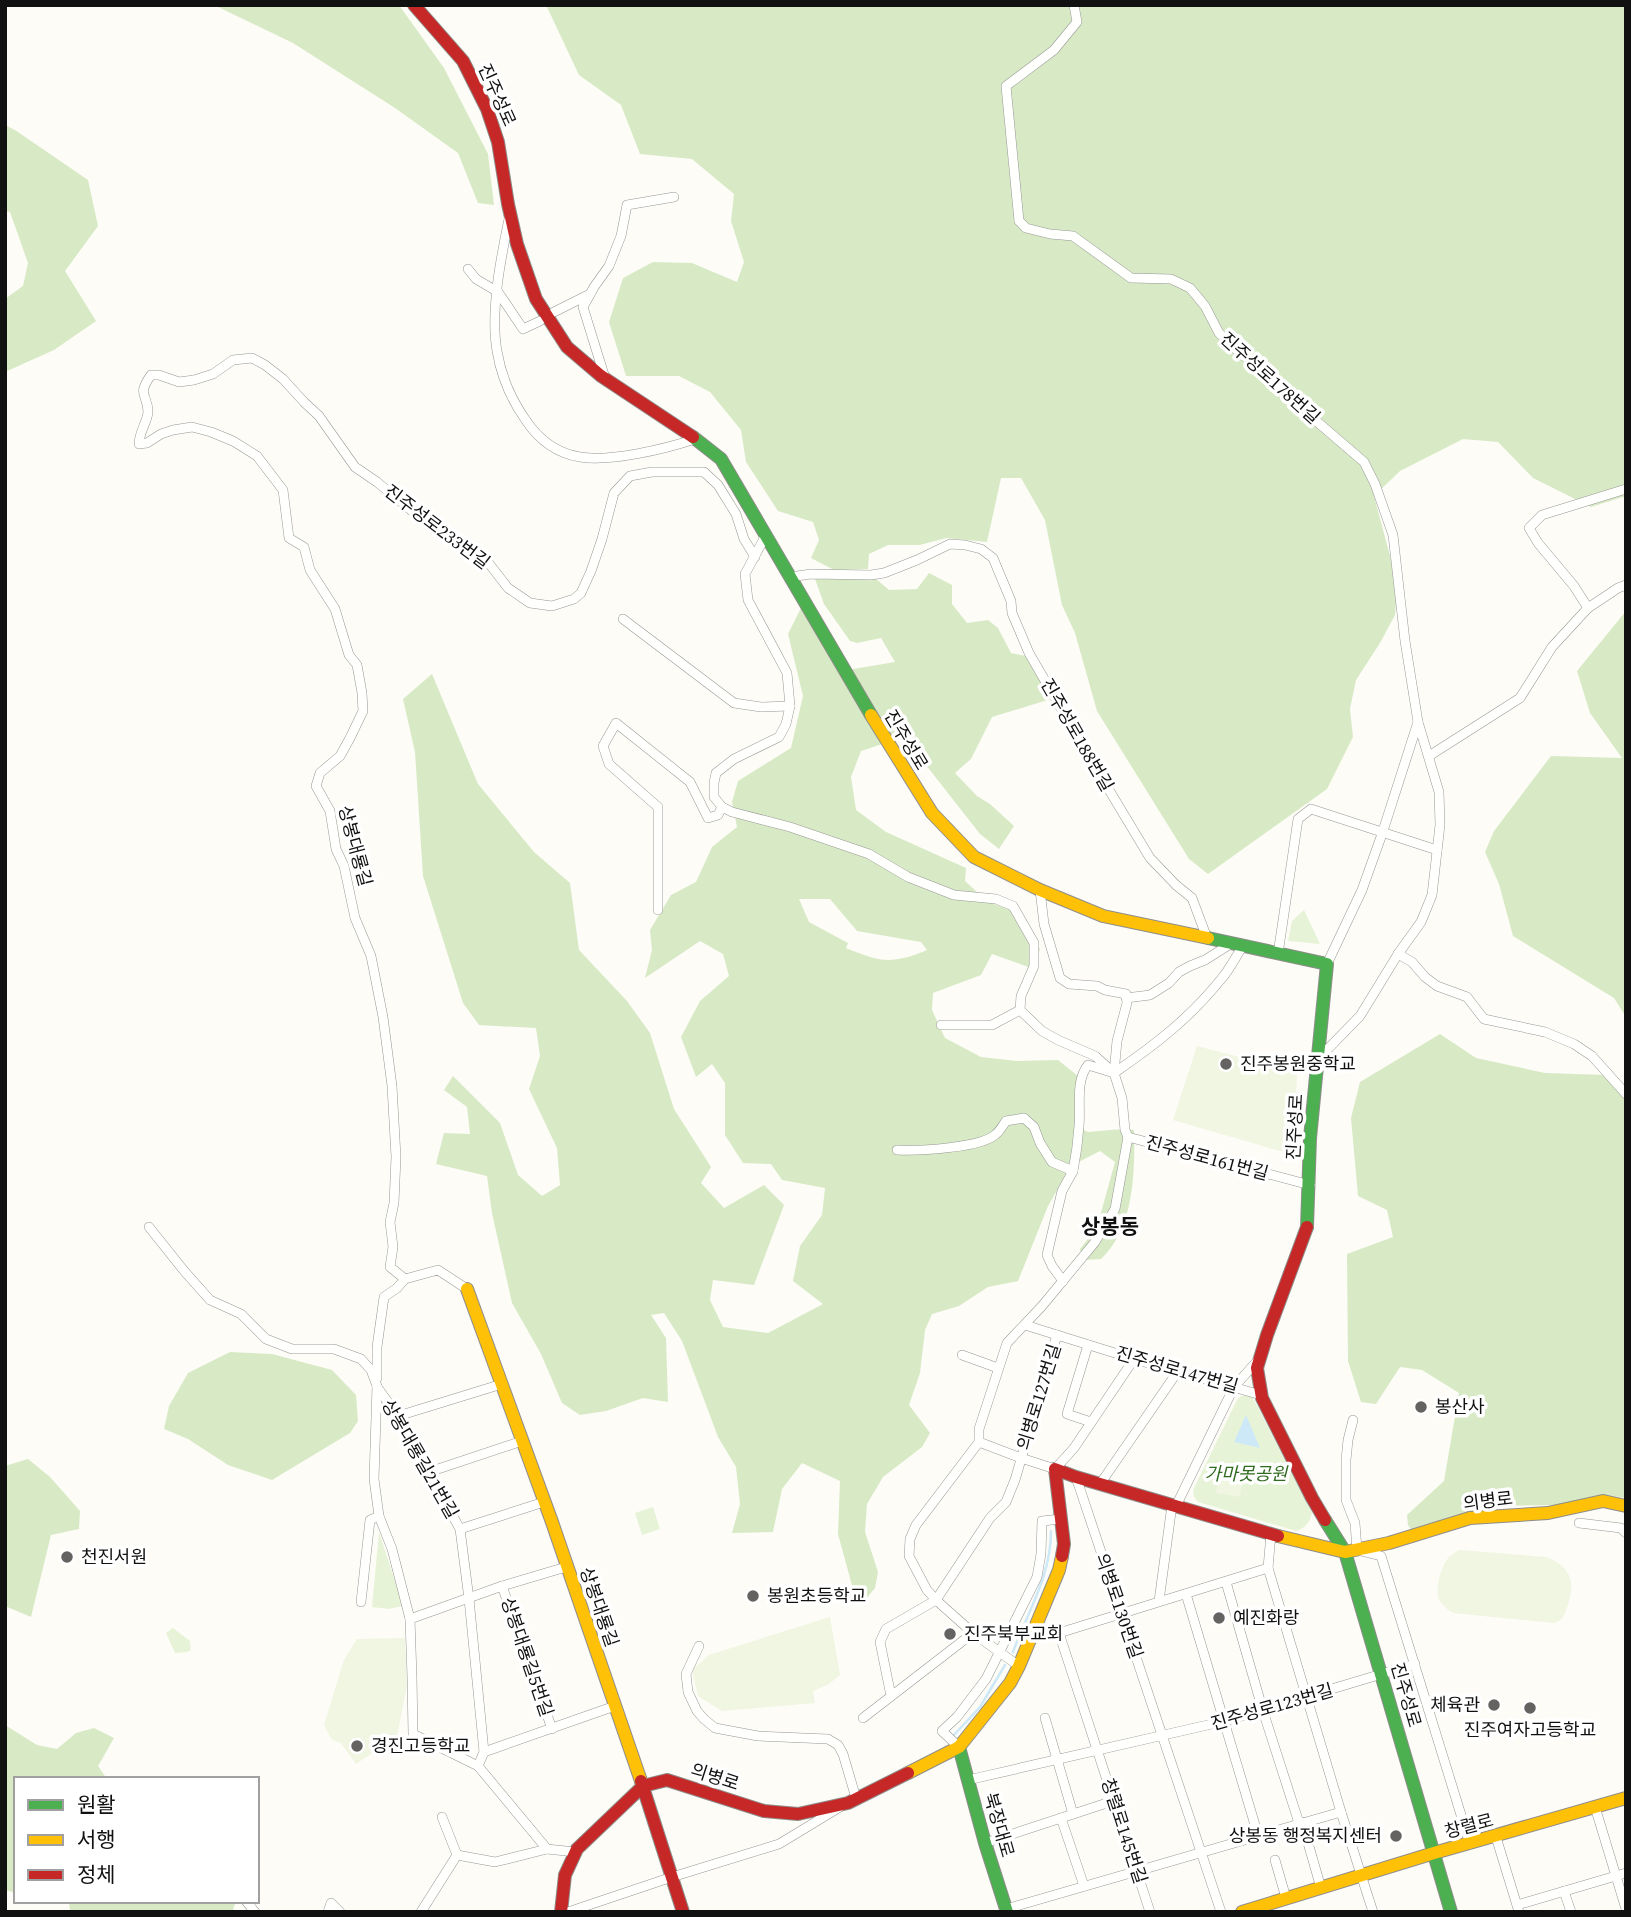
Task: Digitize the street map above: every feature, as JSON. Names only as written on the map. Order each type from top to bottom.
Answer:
[{"type":"street","name":"진주성로","points":[[414,5],[463,61],[487,109],[498,142],[517,244],[536,299],[567,347],[605,378],[721,459],[894,754],[932,813],[974,857],[1040,890],[1102,916],[1326,964],[1310,1138],[1307,1229],[1257,1368],[1262,1398],[1312,1498],[1351,1551],[1381,1675],[1451,1912]]},
{"type":"street","name":"진주성로178번길","points":[[1074,5],[1077,22],[1054,50],[1006,86],[1019,221],[1026,228],[1073,236],[1130,278],[1171,279],[1190,289],[1206,306],[1219,334],[1242,355],[1265,368],[1307,413],[1364,462],[1375,484],[1393,535],[1405,640],[1419,722],[1439,792],[1440,825],[1432,895],[1421,922],[1360,1016],[1316,1060]]},
{"type":"street","points":[[605,378],[583,307],[609,266],[621,236],[627,205],[674,197]]},
{"type":"street","name":"진주성로","points":[[510,216],[498,292],[497,350],[505,383],[536,435],[555,448],[579,457],[606,457],[664,449],[695,439]]},
{"type":"street","points":[[468,269],[476,279],[498,292],[523,329],[540,321]]},
{"type":"street","points":[[554,312],[590,294]]},
{"type":"street","name":"진주성로233번길","points":[[159,375],[179,382],[213,374],[233,360],[252,358],[265,365],[319,415],[355,467],[441,535],[487,561],[508,588],[530,603],[551,606],[574,599],[581,593],[602,540],[614,493],[630,477],[652,472],[704,472],[718,485],[736,514],[744,539],[755,557]]},
{"type":"street","name":"상봉대룡길","points":[[159,375],[151,375],[145,384],[143,396],[148,410],[139,444],[147,443],[160,434],[192,427],[233,441],[257,456],[283,490],[289,538],[304,547],[310,570],[335,609],[349,654],[357,665],[363,711],[340,756],[320,774],[316,786],[330,811],[336,849],[344,866],[355,918],[370,956],[383,1017],[392,1086],[396,1157],[394,1203],[390,1222],[393,1247],[390,1267],[405,1279],[438,1270],[467,1289],[643,1786],[683,1912]]},
{"type":"street","points":[[1588,608],[1529,528],[1542,515],[1626,489]]},
{"type":"street","points":[[766,535],[745,574],[748,600],[787,673],[790,706],[786,724],[779,737],[734,759],[716,773],[713,783],[714,797],[722,807],[732,812],[790,827],[869,854],[908,877],[954,895],[996,899],[1013,906],[1034,943],[1034,966],[1021,996],[1020,1010]]},
{"type":"street","name":"진주성로188번길","points":[[790,577],[811,574],[884,573],[950,544],[981,549],[993,558],[1029,653],[1150,858],[1192,898],[1207,937]]},
{"type":"street","points":[[1429,756],[1520,698],[1552,647],[1588,608],[1626,585]]},
{"type":"street","points":[[623,619],[734,703],[761,707],[790,706]]},
{"type":"street","name":"진주성로178번길","points":[[1326,964],[1362,890],[1419,722]]},
{"type":"street","points":[[658,910],[658,807],[609,764],[603,746],[616,723],[690,782],[708,818],[718,815],[722,807]]},
{"type":"street","points":[[1278,954],[1298,819],[1311,809],[1437,850]]},
{"type":"street","points":[[1040,890],[1044,924],[1060,978],[1069,984],[1097,986],[1126,993],[1127,1003],[1117,1041],[1114,1073]]},
{"type":"street","points":[[1126,998],[1150,996],[1179,972],[1238,944]]},
{"type":"street","points":[[1114,1073],[1156,1044],[1191,1013],[1224,977],[1238,944]]},
{"type":"street","points":[[1398,954],[1412,962],[1437,986],[1467,997],[1483,1019],[1545,1032],[1574,1044],[1592,1056],[1626,1094]]},
{"type":"street","points":[[941,1025],[992,1025],[1020,1010]]},
{"type":"street","points":[[1020,1010],[1042,1031],[1095,1056],[1114,1073]]},
{"type":"street","points":[[1063,1281],[1047,1255],[1062,1191],[1073,1171],[1083,1071],[1088,1065],[1114,1073]]},
{"type":"street","name":"진주성로161번길","points":[[1114,1073],[1122,1098],[1128,1137],[1310,1185]]},
{"type":"street","points":[[897,1150],[952,1147],[983,1142],[996,1135],[1006,1121],[1024,1118],[1034,1127],[1052,1162],[1073,1171]]},
{"type":"street","points":[[1019,1666],[973,1633],[927,1590],[909,1556],[910,1539],[916,1525],[979,1442],[979,1429],[1007,1343],[1096,1242],[1115,1209],[1128,1137]]},
{"type":"street","name":"상봉대룡길21번길","points":[[149,1227],[210,1300],[241,1314],[266,1339],[292,1349],[334,1349],[361,1359],[371,1370],[377,1386],[398,1416],[460,1529],[544,1502]]},
{"type":"street","points":[[405,1279],[384,1297],[377,1347],[374,1479],[379,1516],[392,1549],[410,1619],[413,1734],[478,1766],[547,1849]]},
{"type":"street","name":"진주성로147번길","points":[[1025,1325],[1261,1395],[1262,1398]]},
{"type":"street","name":"의병로127번길","points":[[936,1600],[990,1518],[1006,1502],[1058,1335]]},
{"type":"street","points":[[1088,1345],[1067,1415],[1091,1422]]},
{"type":"street","points":[[962,1355],[998,1368]]},
{"type":"street","points":[[979,1442],[1055,1469],[1074,1448],[1134,1359]]},
{"type":"street","points":[[1158,1601],[1174,1505],[1234,1387],[1259,1359]]},
{"type":"street","points":[[1100,1484],[1178,1371]]},
{"type":"street","points":[[398,1416],[502,1384]]},
{"type":"street","points":[[1353,1420],[1346,1460],[1346,1500],[1355,1524],[1351,1551],[1381,1556],[1470,1843]]},
{"type":"street","points":[[429,1472],[522,1441]]},
{"type":"street","name":"의병로","points":[[568,1912],[779,1843],[852,1800],[959,1747],[1010,1683],[1059,1570],[1064,1544],[1055,1469],[1271,1534],[1351,1551],[1389,1544],[1470,1518],[1548,1513],[1603,1501],[1626,1506]]},
{"type":"street","name":"의병로130번길","points":[[1076,1477],[1220,1912]]},
{"type":"street","points":[[361,1602],[370,1520],[379,1516]]},
{"type":"street","points":[[959,1747],[942,1731],[957,1717],[986,1679],[1037,1577],[1042,1521],[1060,1519]]},
{"type":"street","points":[[1579,1523],[1620,1528],[1626,1533]]},
{"type":"street","points":[[460,1529],[484,1752],[478,1766]]},
{"type":"street","points":[[1271,1534],[1268,1568],[1373,1912]]},
{"type":"street","points":[[410,1619],[502,1586],[566,1567]]},
{"type":"street","points":[[1033,1631],[1059,1633],[1268,1568]]},
{"type":"street","points":[[1226,1583],[1263,1711],[1321,1888]]},
{"type":"street","name":"상봉대룡길5번길","points":[[502,1586],[551,1729]]},
{"type":"street","points":[[1186,1594],[1258,1835]]},
{"type":"street","points":[[891,1696],[880,1642],[886,1629],[936,1600]]},
{"type":"street","points":[[863,1718],[973,1633]]},
{"type":"street","name":"창렬로145번길","points":[[1059,1633],[1150,1912]]},
{"type":"street","points":[[699,1646],[686,1674],[688,1692],[704,1719],[715,1728],[758,1736],[828,1739],[838,1745],[843,1754],[852,1800]]},
{"type":"street","name":"진주성로123번길","points":[[968,1780],[1225,1721],[1415,1664]]},
{"type":"street","name":"상봉대룡길5번길","points":[[484,1752],[615,1706]]},
{"type":"street","points":[[1045,1718],[1073,1814]]},
{"type":"street","name":"북장대로","points":[[959,1747],[1006,1910]]},
{"type":"street","name":"의병로","points":[[643,1786],[667,1780],[764,1811],[798,1814],[852,1800]]},
{"type":"street","points":[[561,1912],[565,1875],[575,1852],[643,1786]]},
{"type":"street","name":"창렬로","points":[[1242,1912],[1626,1798]]},
{"type":"street","points":[[985,1843],[1113,1801]]},
{"type":"street","points":[[1595,1807],[1626,1909]]},
{"type":"street","points":[[1006,1910],[1341,1812]]},
{"type":"street","points":[[442,1817],[457,1855]]},
{"type":"street","points":[[1061,1818],[1084,1886]]},
{"type":"street","points":[[1496,1836],[1518,1908],[1626,1873]]},
{"type":"street","points":[[457,1855],[495,1862],[547,1849],[575,1852]]},
{"type":"street","points":[[421,1912],[457,1855]]},
{"type":"street","points":[[1275,1860],[1286,1898]]},
{"type":"street","points":[[1564,1891],[1571,1912]]},
{"type":"street","points":[[328,1912],[331,1903],[340,1912]]},
{"type":"green space","points":[[214,5],[399,5],[444,68],[488,154],[494,205],[478,203],[458,153],[395,108],[293,43]]},
{"type":"green space","points":[[546,5],[1626,5],[1626,496],[1591,507],[1533,478],[1498,442],[1463,439],[1400,471],[1374,496],[1397,591],[1395,615],[1356,680],[1350,709],[1353,737],[1327,789],[1208,874],[1189,859],[1097,711],[1075,633],[1062,605],[1045,520],[1021,478],[1001,478],[987,542],[946,538],[920,545],[888,545],[869,554],[868,569],[834,570],[811,558],[819,540],[813,522],[778,511],[746,462],[741,430],[710,392],[679,376],[626,376],[609,322],[623,278],[653,262],[692,263],[737,282],[744,262],[731,221],[734,194],[692,159],[640,154],[621,105],[579,75]]},
{"type":"green space","points":[[5,125],[88,180],[98,226],[65,271],[96,321],[54,350],[5,372],[5,299],[23,286],[28,263],[10,212],[5,211]]},
{"type":"green space","points":[[929,573],[952,585],[952,604],[967,623],[988,620],[998,628],[1011,653],[1026,656],[1051,699],[992,717],[971,759],[955,773],[977,796],[1014,826],[999,849],[980,834],[904,737],[861,751],[851,777],[856,810],[886,832],[966,868],[965,881],[988,902],[1017,912],[1040,949],[1034,969],[992,954],[981,975],[933,993],[932,1010],[945,1038],[981,1057],[1017,1061],[1058,1060],[1083,1080],[1077,1127],[1088,1132],[1134,1130],[1133,1182],[1126,1216],[1112,1246],[1101,1259],[1083,1260],[1080,1249],[1097,1227],[1115,1162],[1100,1151],[1071,1166],[1048,1206],[1018,1281],[988,1287],[959,1306],[932,1314],[925,1330],[920,1373],[909,1405],[930,1433],[922,1447],[883,1477],[867,1504],[865,1532],[878,1572],[875,1588],[865,1600],[856,1600],[838,1534],[840,1481],[802,1463],[782,1489],[773,1532],[732,1533],[740,1504],[736,1467],[718,1437],[682,1341],[664,1313],[651,1315],[666,1338],[668,1402],[643,1398],[606,1411],[580,1415],[562,1403],[541,1354],[512,1303],[492,1213],[487,1176],[436,1164],[444,1133],[470,1134],[467,1107],[444,1090],[453,1076],[500,1123],[518,1175],[542,1196],[560,1185],[557,1148],[529,1089],[540,1056],[536,1028],[479,1025],[463,1003],[423,876],[415,752],[403,699],[432,674],[478,784],[534,852],[570,883],[579,950],[627,1001],[650,1033],[674,1109],[711,1167],[701,1183],[724,1208],[764,1185],[784,1205],[754,1285],[713,1280],[710,1300],[723,1327],[768,1333],[823,1304],[793,1281],[800,1246],[822,1215],[825,1188],[782,1180],[771,1164],[743,1163],[725,1135],[725,1083],[712,1064],[696,1077],[681,1037],[700,1001],[729,976],[723,954],[700,941],[645,978],[652,950],[650,930],[671,895],[696,882],[712,847],[737,827],[732,802],[738,781],[791,748],[803,696],[788,634],[801,608],[847,670],[895,662],[881,638],[857,643],[850,641],[824,604],[815,579],[875,578],[889,590],[917,589]],"holes":[[[799,899],[830,899],[857,931],[921,942],[927,950],[904,958],[886,960],[846,948],[848,943],[809,922]]]},
{"type":"green space","points":[[1626,611],[1626,1017],[1614,998],[1513,936],[1499,884],[1485,852],[1494,831],[1551,756],[1622,758],[1590,713],[1577,671]]},
{"type":"green space","points":[[1304,910],[1320,944],[1288,941],[1292,921]]},
{"type":"green space","points":[[1440,1034],[1476,1058],[1545,1073],[1606,1075],[1626,1085],[1626,1498],[1608,1495],[1562,1505],[1487,1506],[1451,1521],[1418,1540],[1408,1525],[1407,1515],[1444,1481],[1459,1393],[1422,1370],[1400,1367],[1376,1404],[1361,1402],[1348,1361],[1347,1254],[1393,1237],[1387,1210],[1358,1196],[1351,1118],[1360,1082]]},
{"type":"green space","points":[[1197,1046],[1297,1072],[1294,1155],[1173,1120]]},
{"type":"green space","points":[[230,1352],[272,1354],[332,1370],[356,1395],[358,1421],[350,1433],[272,1480],[228,1465],[188,1439],[164,1429],[169,1406],[188,1373]]},
{"type":"green space","name":"가마못공원","points":[[1248,1395],[1253,1398],[1312,1513],[1307,1525],[1296,1531],[1198,1502],[1194,1497],[1193,1490],[1237,1400]]},
{"type":"green space","points":[[28,1459],[50,1477],[80,1511],[79,1529],[51,1535],[31,1617],[5,1606],[5,1466]]},
{"type":"green space","points":[[1220,1473],[1243,1477],[1240,1497],[1216,1493]]},
{"type":"green space","points":[[653,1507],[660,1529],[642,1535],[635,1513]]},
{"type":"green space","points":[[379,1532],[403,1606],[389,1609],[372,1607]]},
{"type":"green space","points":[[1459,1550],[1547,1557],[1557,1562],[1569,1575],[1571,1583],[1570,1600],[1562,1619],[1555,1623],[1451,1612],[1440,1601],[1438,1587],[1446,1561]]},
{"type":"green space","points":[[830,1617],[840,1675],[829,1684],[813,1691],[815,1703],[722,1711],[698,1696],[692,1670],[709,1655]]},
{"type":"green space","points":[[173,1628],[190,1641],[191,1650],[175,1653],[166,1633]]},
{"type":"green space","points":[[405,1638],[407,1685],[397,1736],[356,1764],[341,1743],[332,1740],[324,1725],[344,1660],[357,1639]]},
{"type":"green space","points":[[5,1725],[37,1745],[57,1749],[76,1733],[94,1728],[114,1738],[98,1766],[106,1777],[14,1777],[14,1892],[5,1890]]},
{"type":"green space","points":[[69,1903],[235,1903],[233,1909],[238,1912],[70,1912]]},
{"type":"water","points":[[1246,1415],[1260,1448],[1234,1442]]},
{"type":"waterway","points":[[1013,1652],[1043,1578],[1051,1531]]},
{"type":"waterway","points":[[953,1736],[980,1707],[1005,1665]]},
{"type":"traffic: fast","points":[[693,437],[721,459],[871,715]]},
{"type":"traffic: fast","points":[[1208,938],[1327,964],[1310,1138],[1307,1227]]},
{"type":"traffic: fast","points":[[1325,1520],[1345,1552],[1451,1912]]},
{"type":"traffic: fast","points":[[959,1747],[1007,1912]]},
{"type":"traffic: slow","points":[[871,715],[932,813],[974,857],[1040,890],[1103,916],[1208,938]]},
{"type":"traffic: slow","points":[[467,1289],[552,1522],[641,1781]]},
{"type":"traffic: slow","points":[[1278,1536],[1345,1552],[1389,1543],[1470,1518],[1548,1513],[1603,1501],[1626,1506]]},
{"type":"traffic: slow","points":[[908,1773],[959,1747],[1010,1683],[1059,1570],[1062,1556]]},
{"type":"traffic: slow","points":[[1242,1912],[1626,1798]]},
{"type":"traffic: jam","points":[[414,5],[463,61],[487,109],[498,142],[517,244],[536,299],[567,347],[601,376],[693,437]]},
{"type":"traffic: jam","points":[[1307,1227],[1257,1368],[1262,1398],[1325,1520]]},
{"type":"traffic: jam","points":[[1062,1556],[1064,1544],[1055,1469],[1278,1536]]},
{"type":"traffic: jam","points":[[561,1912],[565,1875],[577,1849],[643,1786],[667,1780],[764,1811],[798,1814],[848,1803],[908,1773]]},
{"type":"traffic: jam","points":[[641,1781],[683,1912]]},
{"type":"place","name":"진주봉원중학교","points":[[1226,1064]]},
{"type":"place","name":"봉산사","points":[[1421,1407]]},
{"type":"place","name":"천진서원","points":[[67,1557]]},
{"type":"place","name":"봉원초등학교","points":[[753,1596]]},
{"type":"place","name":"예진화랑","points":[[1219,1618]]},
{"type":"place","name":"진주북부교회","points":[[950,1634]]},
{"type":"place","name":"체육관","points":[[1494,1705]]},
{"type":"place","name":"진주여자고등학교","points":[[1530,1708]]},
{"type":"place","name":"경진고등학교","points":[[357,1746]]},
{"type":"place","name":"상봉동 행정복지센터","points":[[1396,1836]]},
{"type":"district","name":"상봉동","points":[[1110,1227]]}]
